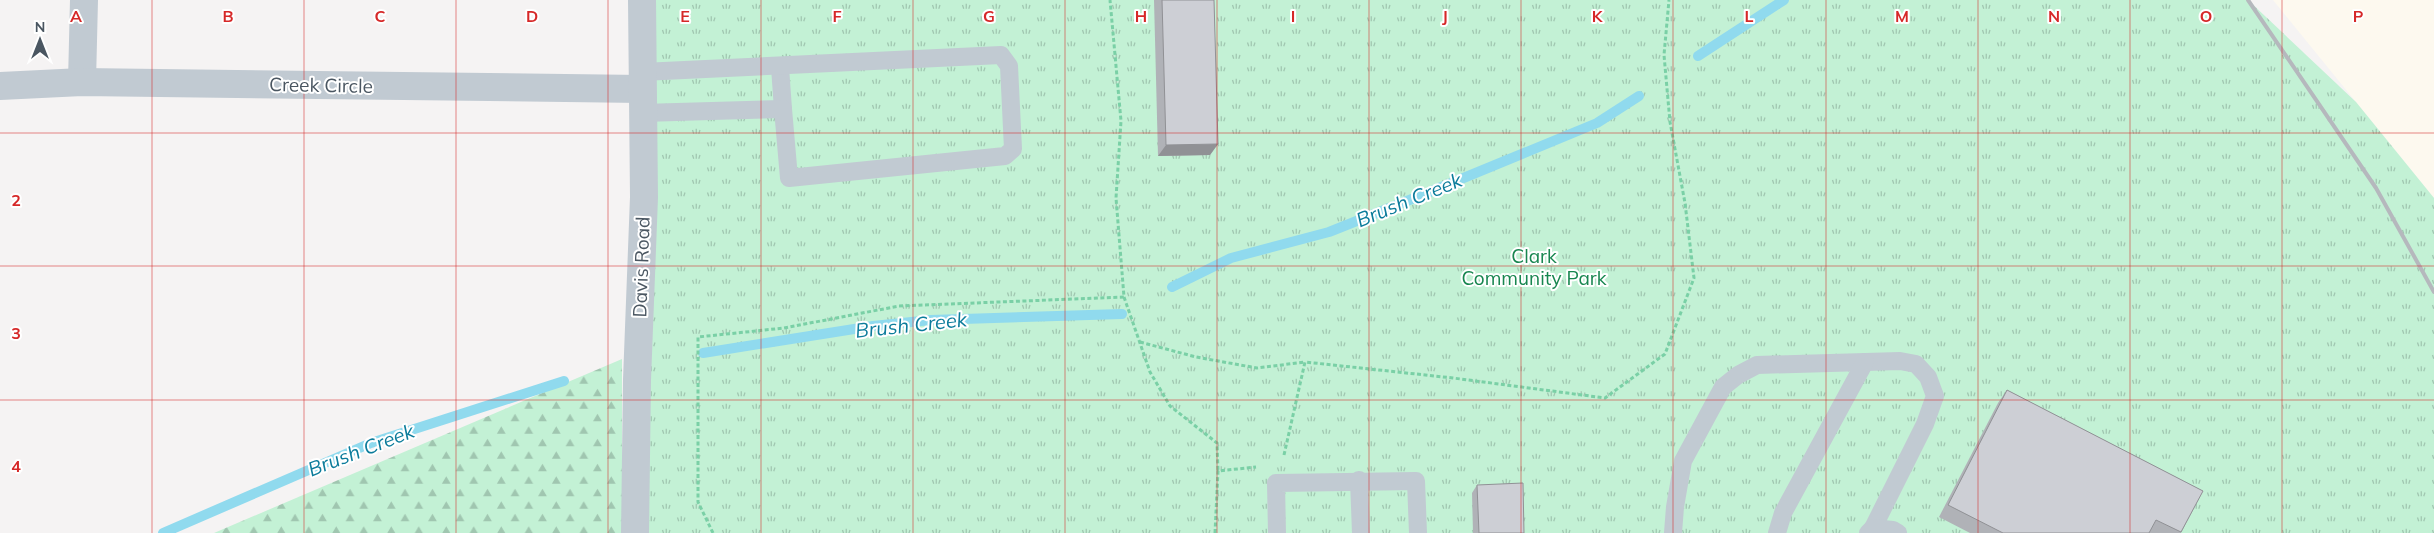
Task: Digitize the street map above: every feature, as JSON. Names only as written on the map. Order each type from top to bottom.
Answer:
[{"type":"street","points":[[82,82],[84,0]]},
{"type":"street","name":"Davis Road","points":[[636,533],[637,380],[644,197],[642,0]]},
{"type":"street","name":"Creek Circle","points":[[0,86],[82,82],[642,92]]},
{"type":"lane","points":[[642,92],[780,67],[1001,54],[1009,66],[1013,149],[1005,156],[790,178],[780,67]]},
{"type":"lane","points":[[642,92],[783,109]]},
{"type":"lane","points":[[1777,533],[1784,513],[1865,362]]},
{"type":"lane","points":[[1673,533],[1675,507],[1683,461],[1723,387],[1738,375],[1757,365],[1900,362],[1916,364],[1928,377],[1935,396],[1926,424],[1871,531],[1893,530],[1898,533]]},
{"type":"lane","points":[[1359,480],[1361,533]]},
{"type":"lane","points":[[1277,533],[1276,483],[1359,480],[1416,481],[1418,533]]},
{"type":"path","points":[[1110,0],[1121,121],[1116,198],[1124,296],[1150,372],[1170,406],[1217,442],[1218,471],[1215,533]]},
{"type":"path","points":[[1140,342],[1196,358],[1257,368],[1304,362],[1453,378],[1605,398],[1665,354],[1694,278],[1685,203],[1669,112],[1664,54],[1668,0]]},
{"type":"path","points":[[713,533],[698,502],[698,337],[784,328],[899,306],[1124,296]]},
{"type":"path","points":[[1284,456],[1304,362]]},
{"type":"path","points":[[1218,471],[1264,466]]},
{"type":"shaded area","points":[[2273,0],[2434,0],[2434,198],[2356,102]]},
{"type":"green space","name":"Clark Community Park","points":[[634,0],[2248,0],[2356,102],[2434,198],[2434,533],[636,533]]},
{"type":"green space","points":[[622,359],[622,533],[214,533]]},
{"type":"building","points":[[1162,0],[1214,0],[1218,144],[1166,145]]},
{"type":"building","points":[[2007,390],[2203,491],[2181,532],[2156,520],[2149,533],[2003,533],[1948,505]]},
{"type":"building","points":[[1523,483],[1524,533],[1479,533],[1477,485]]},
{"type":"waterway","name":"Brush Creek","points":[[1698,56],[1784,0]]},
{"type":"waterway","name":"Brush Creek","points":[[1172,287],[1231,258],[1329,232],[1427,193],[1597,123],[1639,96]]},
{"type":"waterway","name":"Brush Creek","points":[[703,353],[873,326],[931,320],[1122,314]]},
{"type":"waterway","name":"Brush Creek","points":[[163,533],[371,443],[564,381]]},
{"type":"railway","points":[[2248,0],[2376,188],[2434,292]]}]
